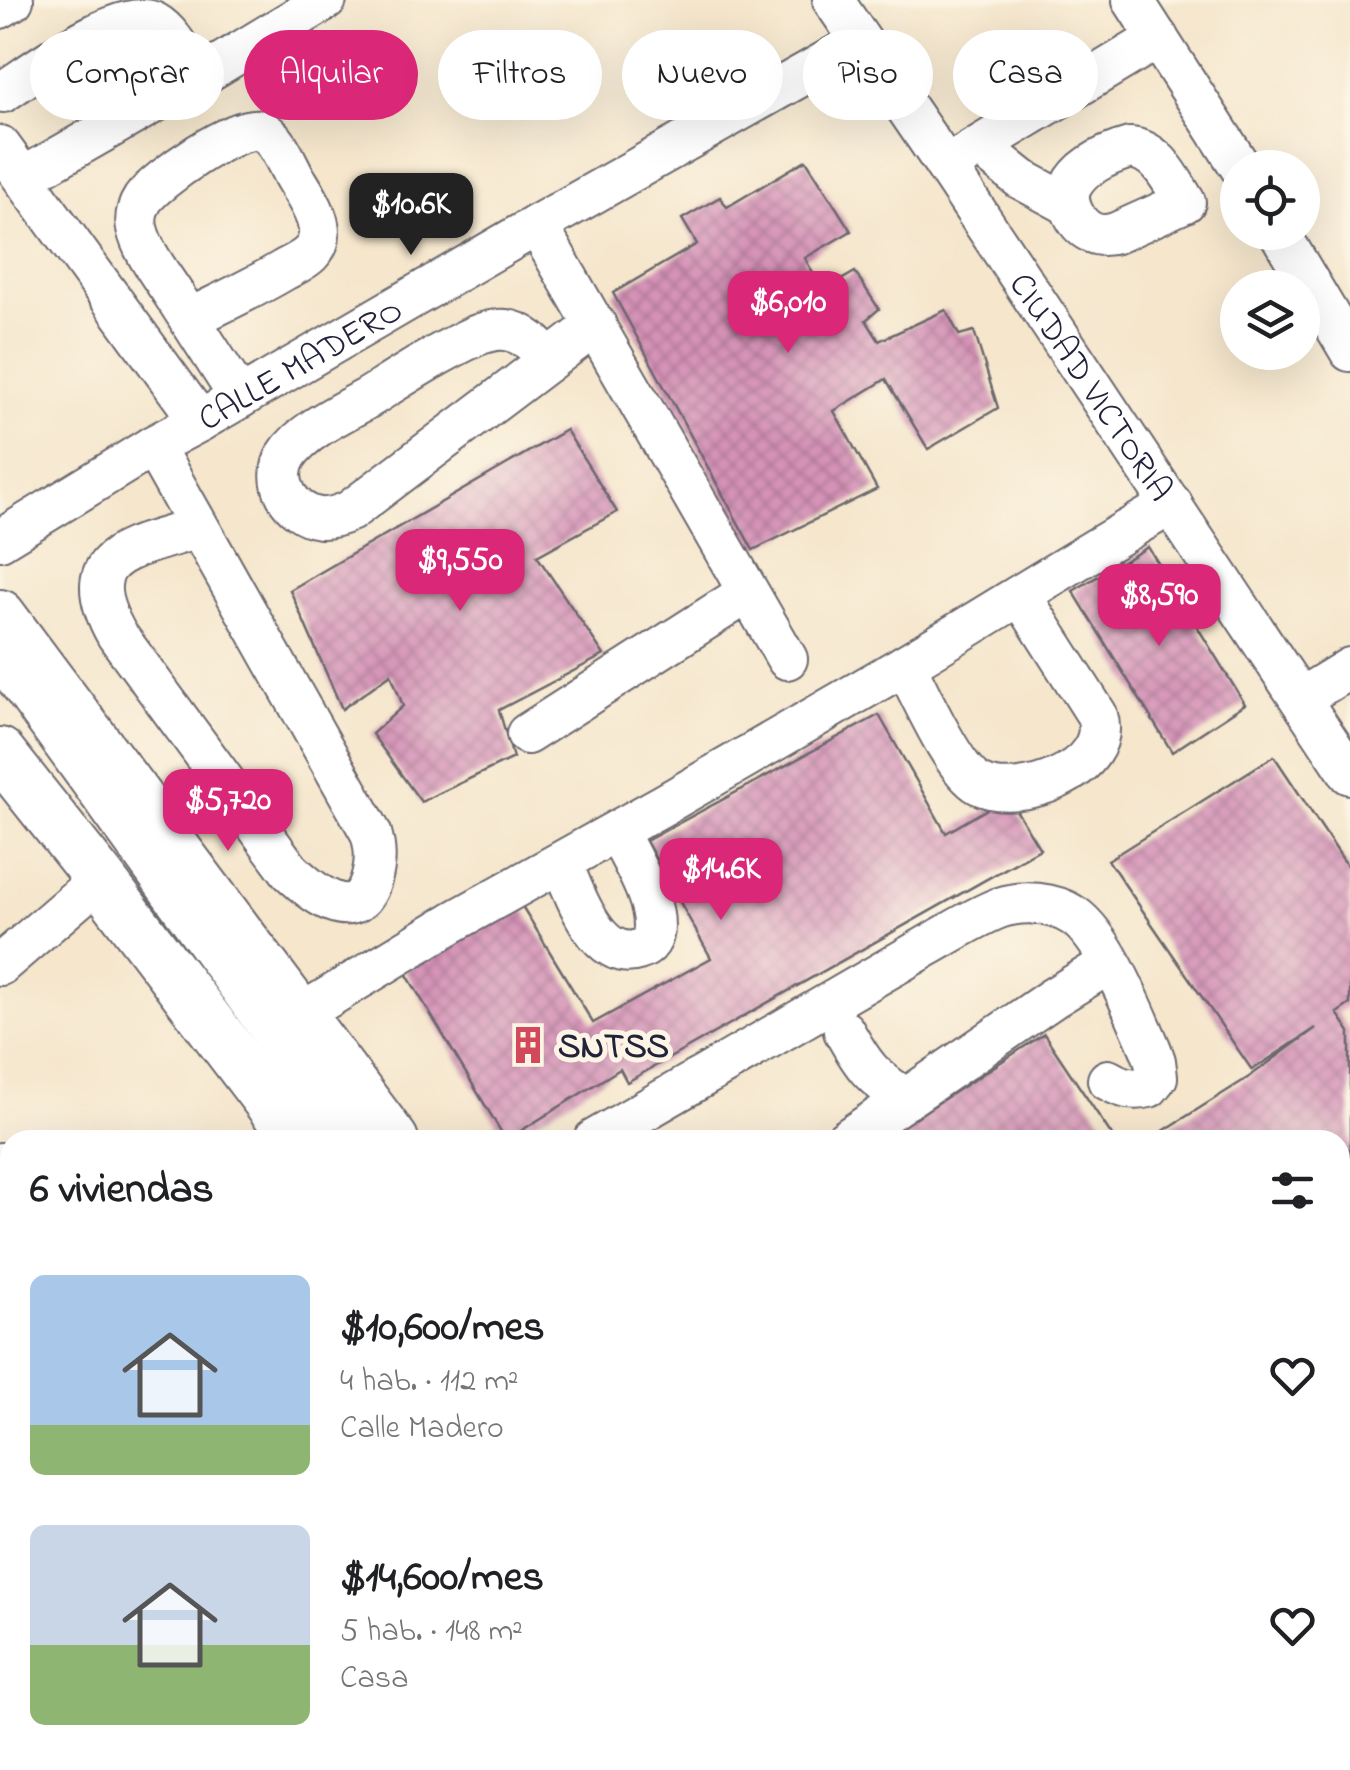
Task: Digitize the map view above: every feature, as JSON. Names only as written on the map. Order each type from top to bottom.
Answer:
[{"type":"main road","points":[[0,614],[273,1026],[382,1130]]},
{"type":"main road","points":[[0,754],[290,1130]]},
{"type":"street","points":[[0,8],[13,0]]},
{"type":"street","points":[[224,62],[326,0]]},
{"type":"street","name":"CIUDAD VICTORIA","points":[[833,0],[853,30]]},
{"type":"street","points":[[1133,0],[1158,38],[1212,187]]},
{"type":"street","points":[[103,30],[136,19],[153,22],[162,30]]},
{"type":"street","points":[[963,156],[1158,38]]},
{"type":"street","name":"CALLE MADERO","points":[[0,540],[152,446],[803,75]]},
{"type":"street","points":[[4,92],[30,76]]},
{"type":"street","points":[[103,120],[12,161],[200,421]]},
{"type":"street","name":"CIUDAD VICTORIA","points":[[931,120],[963,156],[1172,504],[1350,774]]},
{"type":"street","points":[[189,318],[308,256],[320,238],[319,227],[297,180],[275,143],[263,132],[229,137],[187,162],[145,195],[136,217],[138,231],[156,268],[240,398]]},
{"type":"street","points":[[1130,148],[1150,153],[1166,173],[1212,187],[1133,226],[1104,235],[1091,233],[1082,226],[1070,205],[1069,193],[1082,173],[1130,148]]},
{"type":"street","points":[[963,156],[1021,179],[1070,205]]},
{"type":"street","points":[[537,224],[786,659]]},
{"type":"street","points":[[1290,250],[1350,351]]},
{"type":"street","points":[[549,360],[519,334],[493,330],[478,334],[308,434],[286,456],[280,470],[284,492],[294,505],[320,518],[350,511],[596,325]]},
{"type":"street","points":[[152,446],[371,833],[376,850],[374,868],[366,894],[357,903],[346,905],[321,896],[290,871],[104,612],[100,581],[112,560],[124,552],[198,528]]},
{"type":"street","points":[[273,1026],[905,665],[1172,504]]},
{"type":"street","points":[[526,734],[747,593]]},
{"type":"street","points":[[905,665],[953,755],[978,784],[1015,789],[1055,779],[1072,770],[1094,750],[1100,726],[1090,702],[1021,596]]},
{"type":"street","points":[[0,656],[273,1026],[343,1130]]},
{"type":"street","points":[[1301,698],[1350,668]]},
{"type":"street","points":[[0,693],[273,1026],[323,1130]]},
{"type":"street","points":[[562,862],[581,906],[605,944],[624,952],[643,948],[654,933],[651,907],[616,831]]},
{"type":"street","points":[[0,964],[100,879]]},
{"type":"street","points":[[611,1130],[790,1024],[999,908],[1028,904],[1062,910],[1085,926],[1110,963],[1151,1050],[1157,1078],[1149,1087],[1124,1088],[1108,1080]]},
{"type":"street","points":[[861,1130],[1110,963]]},
{"type":"street","points":[[844,1031],[861,1062],[878,1081],[906,1099]]},
{"type":"building","points":[[806,160],[851,231],[805,258],[822,291],[855,272],[879,309],[866,320],[879,341],[946,310],[959,335],[974,331],[998,408],[928,449],[886,379],[834,411],[877,489],[753,550],[613,293],[697,244],[682,219],[720,197],[727,207]]},
{"type":"building","points":[[566,430],[617,512],[537,556],[604,655],[499,710],[513,758],[421,802],[372,734],[403,706],[391,674],[342,709],[290,590]]},
{"type":"building","points":[[1148,547],[1245,704],[1172,752],[1073,591]]},
{"type":"building","points":[[879,715],[946,833],[1008,797],[1040,849],[627,1082],[620,1069],[522,1130],[500,1130],[404,970],[522,906],[593,1023],[711,958],[646,841]]},
{"type":"building","points":[[1274,756],[1350,870],[1350,1004],[1337,1013],[1350,1032],[1350,1130],[1165,1130],[1249,1077],[1316,1028],[1252,1070],[1108,860]]},
{"type":"building","points":[[1044,1034],[1108,1130],[896,1130]]},
{"type":"place","name":"SNTSS","points":[[528,1045]]}]
